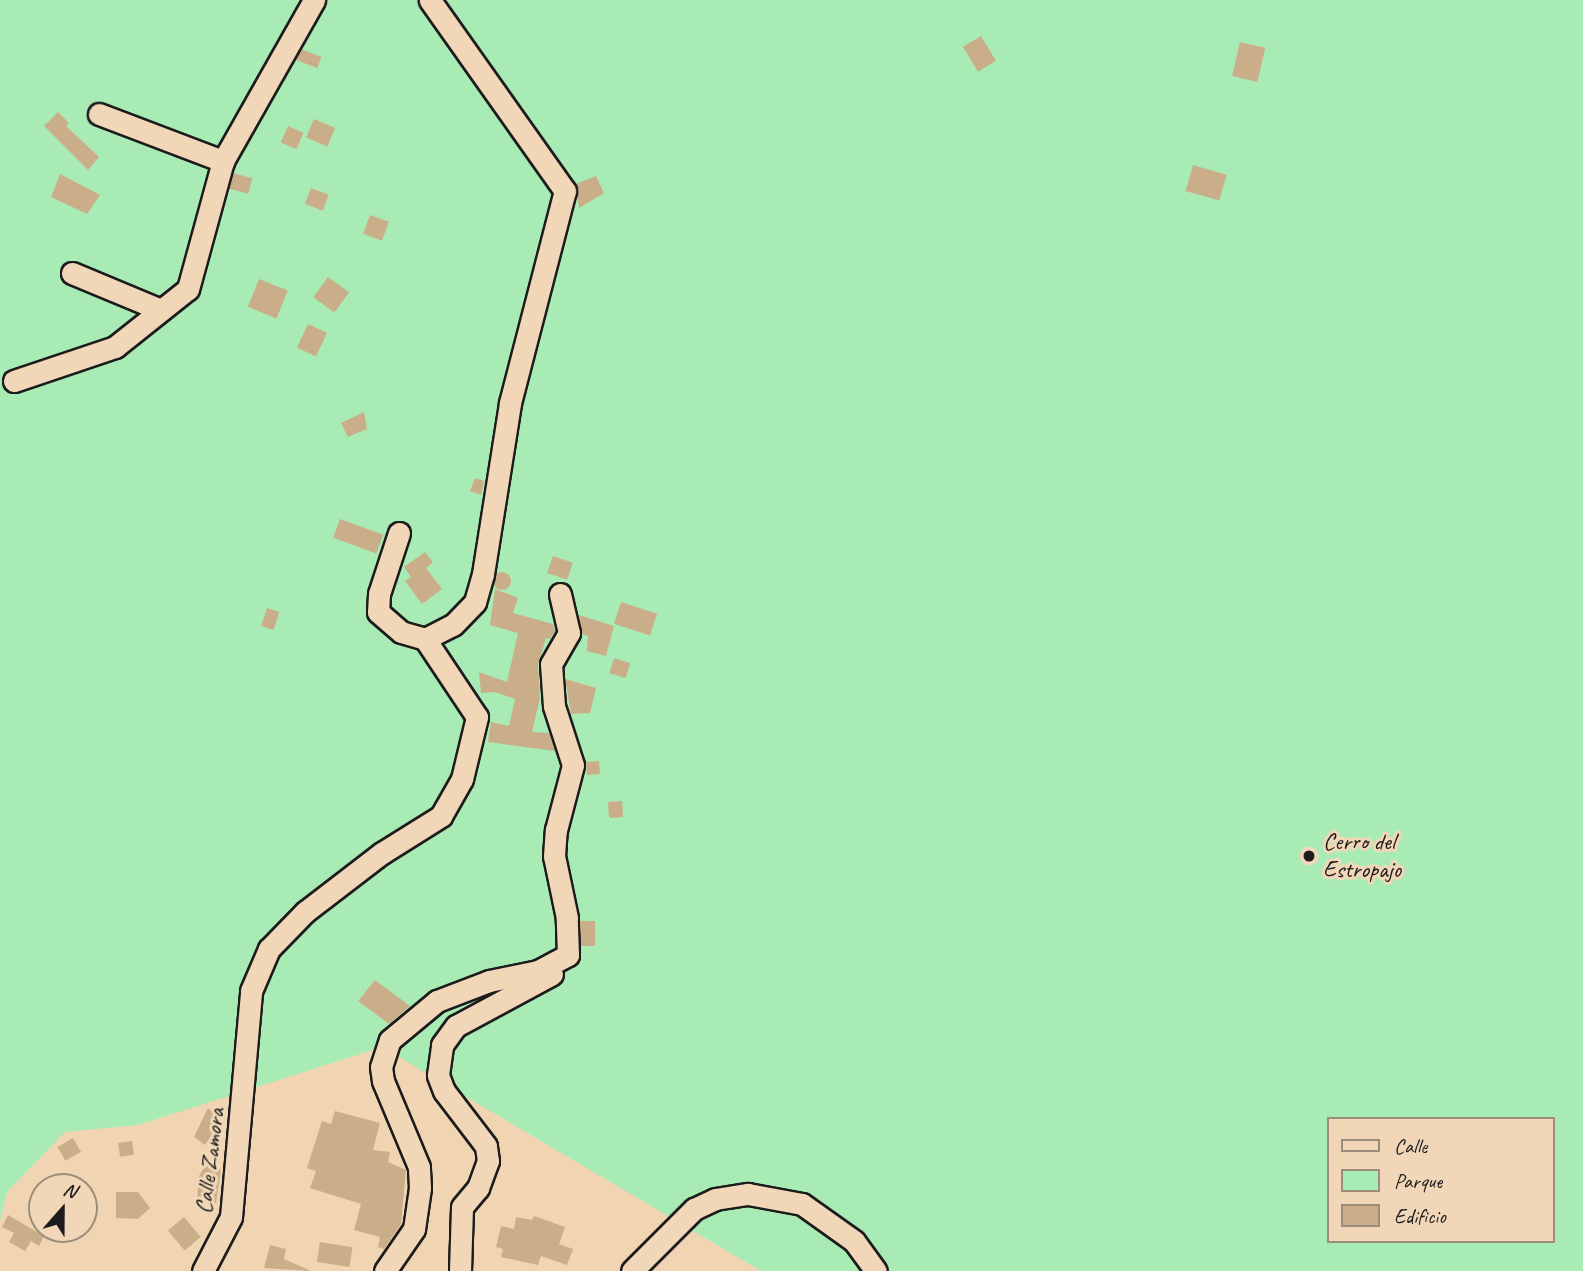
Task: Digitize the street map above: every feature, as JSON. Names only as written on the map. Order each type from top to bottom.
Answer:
[{"type":"street","points":[[14,381],[115,346],[188,289],[223,161],[314,0]]},
{"type":"street","points":[[399,533],[379,594],[378,612],[401,632],[425,639],[453,625],[475,602],[484,574],[510,403],[565,191],[430,0]]},
{"type":"street","points":[[99,114],[223,161]]},
{"type":"street","points":[[72,273],[161,310]]},
{"type":"street","points":[[460,1271],[459,1220],[488,1161],[486,1146],[444,1091],[438,1074],[442,1045],[456,1026],[562,969],[568,955],[567,918],[555,856],[556,830],[573,765],[554,706],[551,664],[569,633],[560,594]]},
{"type":"street","name":"Calle Zamora","points":[[203,1271],[229,1227],[244,1091],[251,991],[269,949],[316,903],[382,853],[441,816],[462,779],[477,717],[425,639]]},
{"type":"street","points":[[384,1271],[414,1229],[419,1207],[419,1167],[381,1067],[396,1034],[437,1001],[489,981],[538,971],[568,955]]},
{"type":"street","points":[[632,1271],[694,1209],[715,1199],[748,1194],[802,1204],[854,1241],[876,1271]]},
{"type":"green space","points":[[0,0],[1583,0],[1583,1271],[761,1271],[382,1047],[138,1125],[65,1132],[7,1192],[0,1221]]},
{"type":"building","points":[[981,36],[996,61],[978,72],[963,47]]},
{"type":"building","points":[[1240,42],[1265,48],[1257,82],[1232,76]]},
{"type":"building","points":[[301,49],[322,57],[317,68],[297,60]]},
{"type":"building","points":[[58,112],[69,123],[66,126],[99,157],[88,170],[44,126]]},
{"type":"building","points":[[314,119],[335,128],[327,146],[306,137]]},
{"type":"building","points":[[288,126],[304,133],[296,149],[281,142]]},
{"type":"building","points":[[1193,165],[1227,175],[1219,201],[1186,191]]},
{"type":"building","points":[[233,173],[252,178],[248,194],[229,188]]},
{"type":"building","points":[[60,174],[100,195],[87,214],[51,197]]},
{"type":"building","points":[[596,176],[604,193],[579,208],[576,184]]},
{"type":"building","points":[[311,188],[329,195],[323,211],[305,204]]},
{"type":"building","points":[[370,215],[389,222],[382,241],[363,234]]},
{"type":"building","points":[[328,277],[349,292],[334,313],[313,297]]},
{"type":"building","points":[[259,279],[288,291],[277,318],[248,307]]},
{"type":"building","points":[[308,324],[327,333],[316,356],[297,348]]},
{"type":"building","points":[[364,412],[367,429],[348,437],[341,423]]},
{"type":"building","points":[[475,478],[484,481],[481,495],[470,491]]},
{"type":"building","points":[[340,519],[383,535],[376,554],[333,538]]},
{"type":"building","points":[[425,552],[433,562],[426,568],[442,589],[422,604],[405,581],[411,577],[404,567]]},
{"type":"building","points":[[553,556],[573,563],[567,580],[547,573]]},
{"type":"building","points":[[502,572],[508,575],[511,581],[508,587],[502,590],[496,587],[493,581],[496,575]]},
{"type":"building","points":[[495,589],[518,598],[513,613],[553,624],[555,631],[550,639],[546,638],[538,664],[540,698],[532,732],[549,733],[555,751],[488,742],[491,722],[509,726],[515,699],[495,692],[481,693],[479,672],[507,682],[518,633],[490,625]]},
{"type":"building","points":[[621,602],[657,614],[650,636],[614,624]]},
{"type":"building","points":[[267,608],[279,612],[273,630],[261,626]]},
{"type":"building","points":[[579,615],[614,626],[606,656],[587,651],[588,636],[581,634]]},
{"type":"building","points":[[614,658],[630,663],[626,678],[609,673]]},
{"type":"building","points":[[565,679],[596,688],[590,713],[571,714]]},
{"type":"building","points":[[599,761],[600,774],[587,775],[586,762]]},
{"type":"building","points":[[622,801],[623,817],[609,818],[608,802]]},
{"type":"building","points":[[580,921],[595,921],[595,946],[580,946]]},
{"type":"building","points":[[375,980],[410,1006],[389,1024],[358,1001]]},
{"type":"building","points":[[208,1108],[222,1121],[205,1145],[194,1137]]},
{"type":"building","points":[[335,1111],[380,1123],[373,1150],[390,1152],[388,1162],[406,1170],[401,1224],[384,1249],[378,1247],[380,1237],[354,1230],[361,1204],[310,1188],[316,1171],[307,1168],[322,1121],[331,1124]]},
{"type":"building","points":[[73,1138],[81,1152],[65,1161],[57,1147]]},
{"type":"building","points":[[132,1141],[134,1155],[120,1157],[118,1143]]},
{"type":"building","points":[[208,1162],[221,1170],[216,1203],[197,1202],[199,1176]]},
{"type":"building","points":[[116,1192],[138,1192],[150,1208],[138,1219],[116,1218]]},
{"type":"building","points":[[8,1215],[28,1227],[30,1243],[25,1251],[9,1242],[14,1233],[2,1227]]},
{"type":"building","points":[[534,1216],[565,1227],[559,1244],[573,1249],[567,1265],[541,1256],[538,1265],[501,1257],[503,1249],[496,1247],[501,1226],[514,1229],[516,1217],[532,1220]]},
{"type":"building","points":[[184,1217],[201,1237],[185,1250],[168,1230]]},
{"type":"building","points":[[320,1242],[353,1247],[349,1267],[317,1262]]},
{"type":"building","points":[[270,1245],[286,1249],[284,1259],[311,1271],[264,1268]]},
{"type":"place","name":"Cerro del Estropajo","points":[[1309,856]]}]
